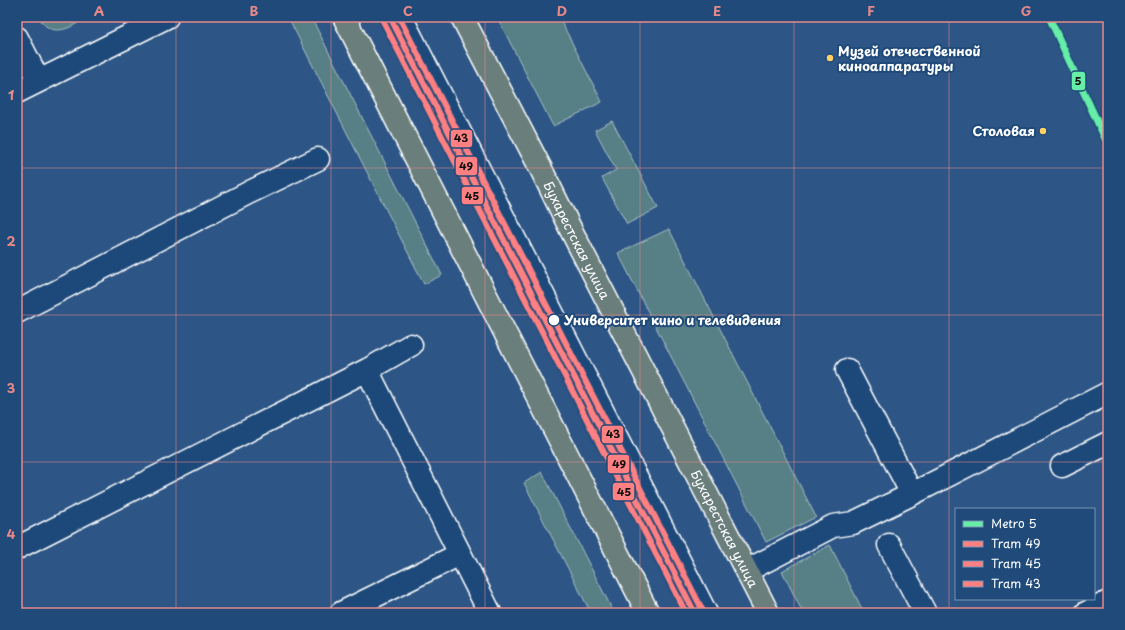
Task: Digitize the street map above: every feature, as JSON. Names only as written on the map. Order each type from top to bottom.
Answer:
[{"type":"main road","points":[[344,17],[648,613]]},
{"type":"main road","name":"Бухарестская улица","points":[[462,17],[768,613]]},
{"type":"lane","points":[[17,92],[167,17]]},
{"type":"lane","points":[[401,17],[706,613]]},
{"type":"lane","points":[[17,38],[39,81]]},
{"type":"lane","points":[[17,312],[250,192],[318,159]]},
{"type":"lane","points":[[17,548],[367,370],[411,345]]},
{"type":"lane","points":[[367,370],[490,613]]},
{"type":"lane","points":[[847,370],[912,494]]},
{"type":"lane","points":[[746,571],[833,526],[853,523],[912,494],[1108,393]]},
{"type":"lane","points":[[1062,466],[1108,443]]},
{"type":"lane","points":[[889,545],[925,613]]},
{"type":"lane","points":[[341,613],[460,554]]},
{"type":"lane","points":[[1086,613],[1108,602]]},
{"type":"green space","points":[[39,17],[86,17],[67,28],[55,30],[44,24]]},
{"type":"green space","points":[[288,17],[311,17],[442,275],[424,284]]},
{"type":"green space","points":[[497,17],[559,17],[602,102],[553,126]]},
{"type":"green space","points":[[612,121],[658,208],[627,224],[602,178],[616,170],[595,130]]},
{"type":"green space","points":[[669,229],[816,517],[766,542],[618,253]]},
{"type":"green space","points":[[542,472],[614,613],[591,613],[524,483]]},
{"type":"green space","points":[[830,545],[864,613],[803,613],[782,571]]},
{"type":"metro line","name":"5","points":[[1049,17],[1108,145]]},
{"type":"tram line","name":"49","points":[[390,17],[695,613]]},
{"type":"tram line","name":"43","points":[[399,17],[702,609]]},
{"type":"tram line","name":"45","points":[[383,21],[686,613]]},
{"type":"place","name":"Музей отечественной киноаппаратуры","points":[[830,58]]},
{"type":"place","name":"Столовая","points":[[1043,131]]},
{"type":"place","name":"Университет кино и телевидения","points":[[554,320]]}]
